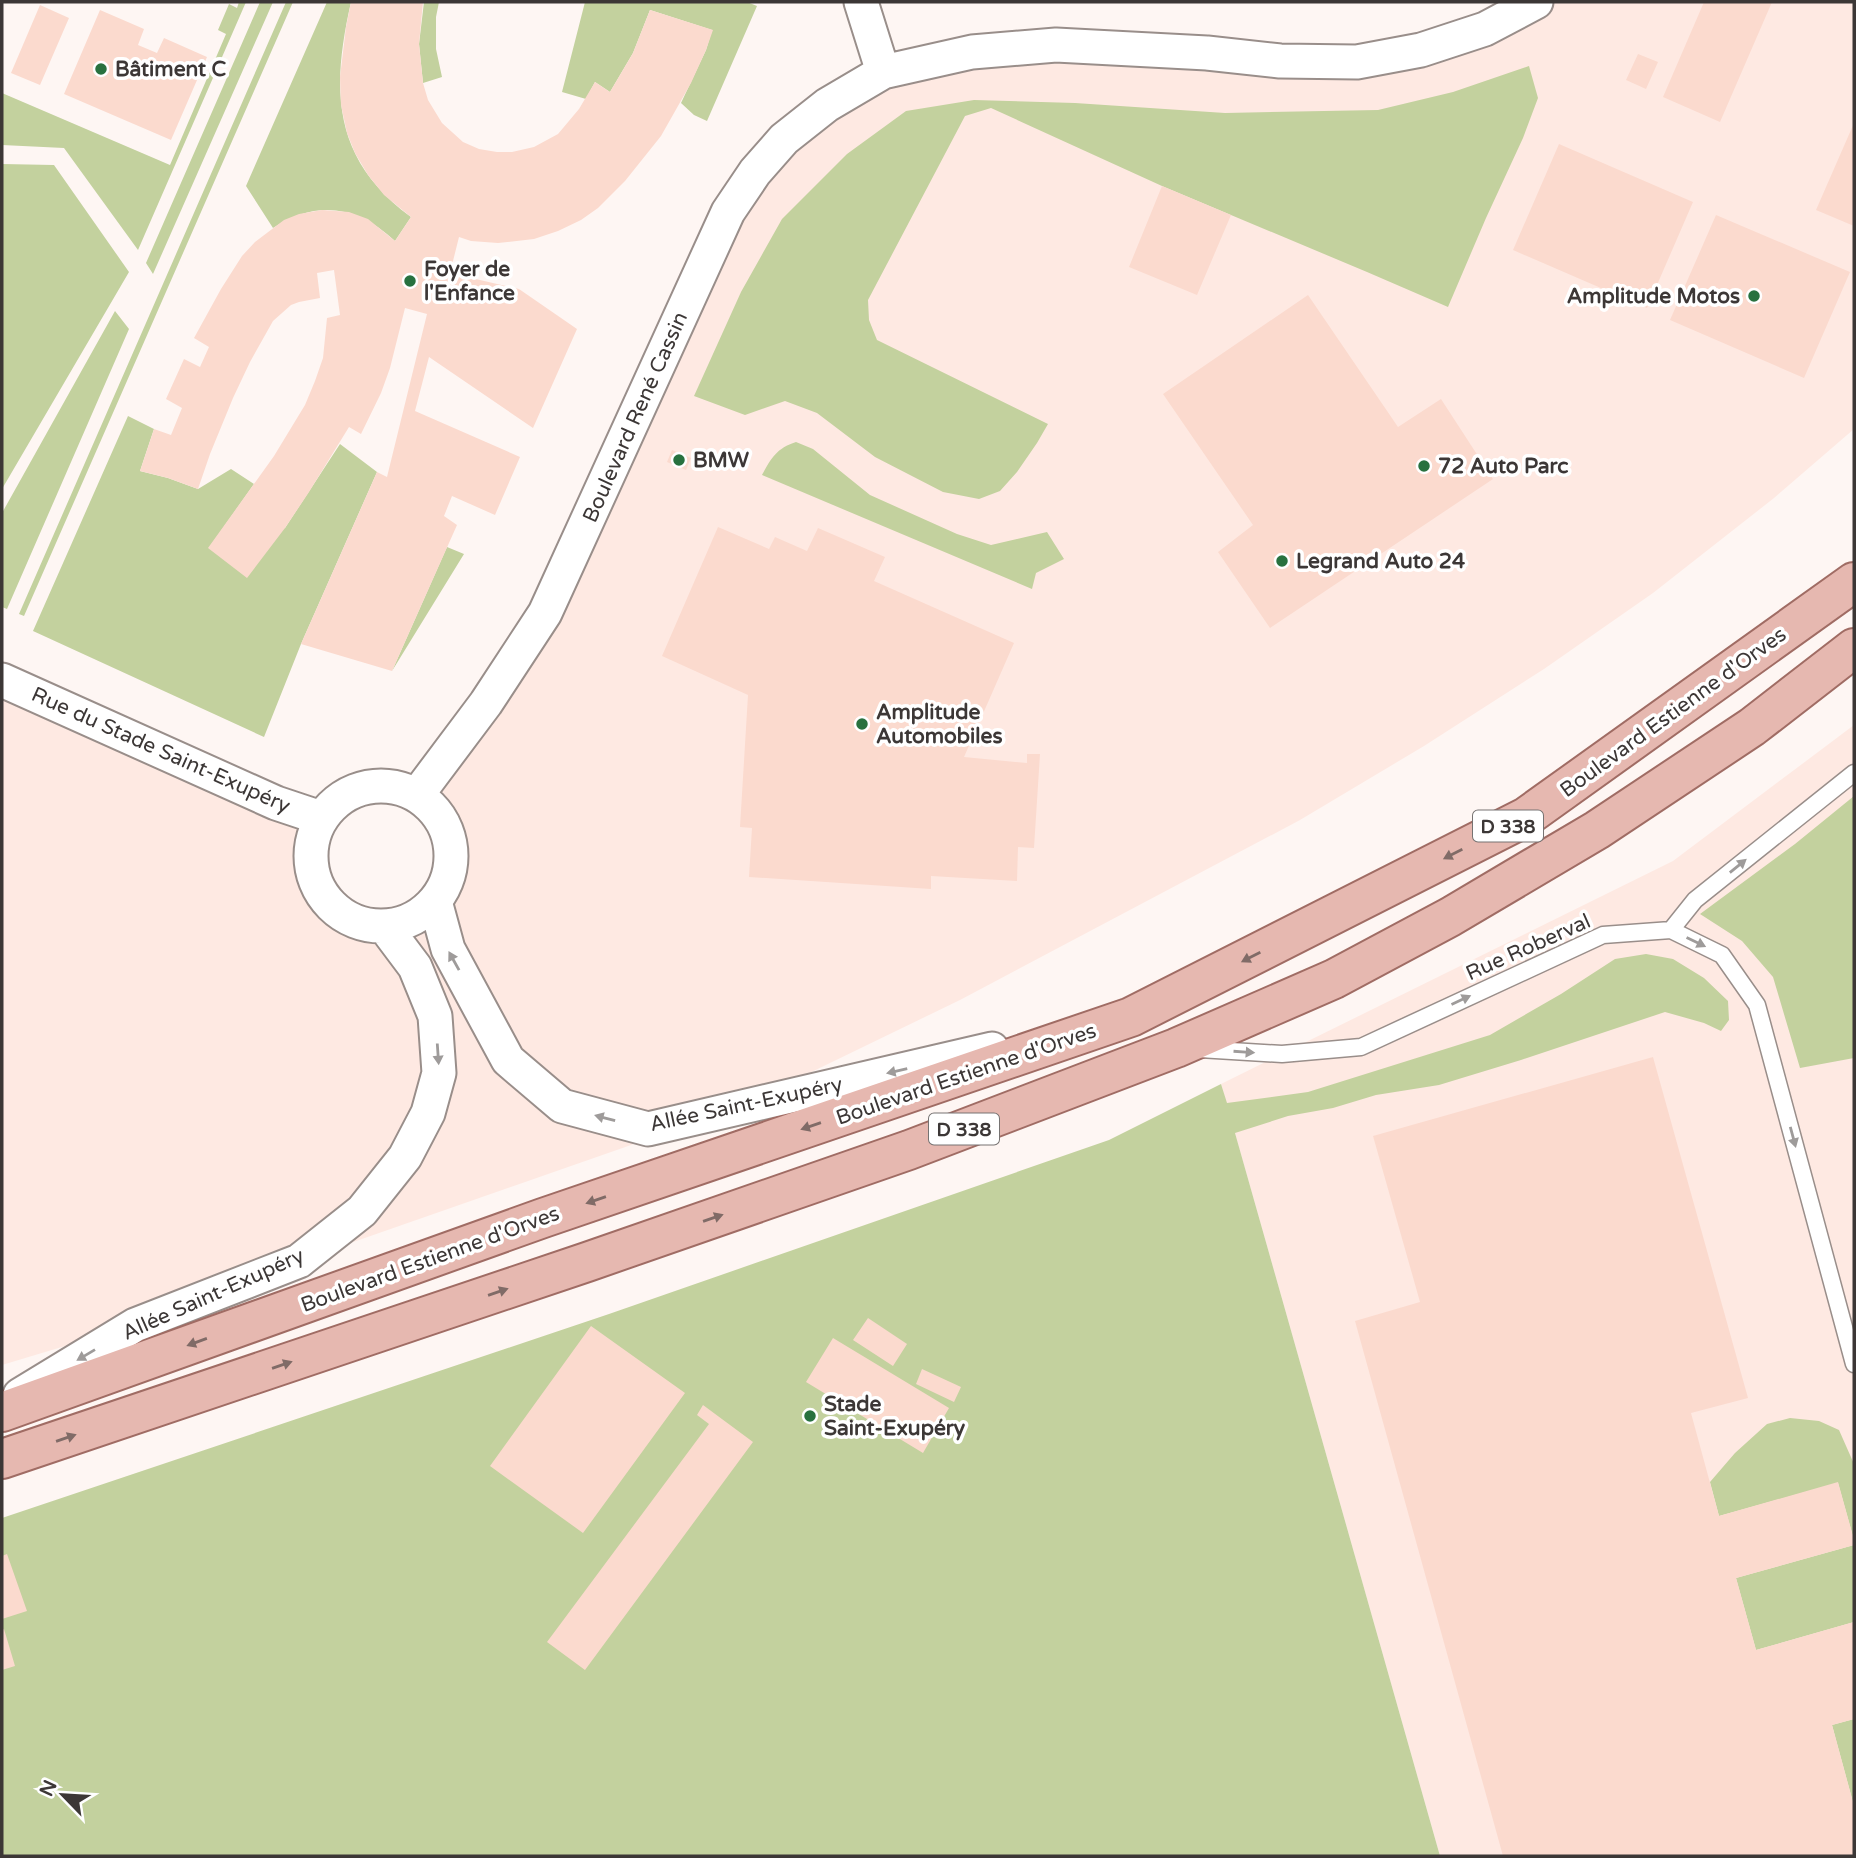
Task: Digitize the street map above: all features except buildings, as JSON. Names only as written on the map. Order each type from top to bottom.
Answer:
[{"type":"main road","name":"Boulevard Estienne d'Orves","points":[[2,1412],[543,1218],[1131,1017],[1527,817],[1854,582]]},
{"type":"main road","name":"D 338","points":[[2,1459],[883,1159],[1176,1048],[1334,979],[1450,917],[1597,831],[1752,727],[1854,648]]},
{"type":"street","points":[[861,2],[883,72]]},
{"type":"street","name":"Boulevard René Cassin","points":[[417,795],[486,703],[545,613],[728,212],[755,172],[784,139],[827,105],[883,72],[972,52],[1056,45],[1207,53],[1280,61],[1357,62],[1421,50],[1485,29],[1536,2]]},
{"type":"street","name":"Rue du Stade Saint-Exupéry","points":[[2,680],[276,803],[321,818]]},
{"type":"street","points":[[392,785],[417,795],[436,811],[448,832],[452,855],[447,879],[435,901],[422,914],[404,923],[385,927],[359,923],[336,910],[320,891],[311,867],[312,841],[321,818],[340,798],[365,787],[392,785]]},
{"type":"street","name":"Allée Saint-Exupéry","points":[[435,901],[448,949],[508,1060],[562,1106],[648,1129],[1131,1017]]},
{"type":"street","name":"Allée Saint-Exupéry","points":[[2,1406],[135,1325],[299,1261],[362,1211],[405,1157],[428,1112],[439,1073],[435,1016],[415,967],[385,927]]},
{"type":"lane","points":[[1854,773],[1695,900],[1671,930],[1721,955],[1758,1005],[1854,1364]]},
{"type":"lane","name":"Rue Roberval","points":[[1176,1048],[1282,1054],[1361,1047],[1603,935],[1671,930]]},
{"type":"shaded area","points":[[1536,2],[1854,2],[1854,429],[1774,498],[1653,593],[1544,669],[1424,746],[1300,820],[960,1000],[737,1108],[299,1261],[135,1325],[2,1365],[2,680],[321,818],[312,841],[311,867],[320,891],[336,910],[359,923],[385,927],[404,923],[422,914],[435,901],[448,879],[452,855],[448,832],[436,811],[417,795],[486,703],[728,212],[827,105],[972,52],[1357,62]]},
{"type":"shaded area","points":[[1854,725],[1854,1856],[1440,1856],[1221,1084],[1673,861]]},
{"type":"green space","points":[[239,2],[246,2],[138,250],[64,148],[2,145],[2,93],[170,165],[226,34],[218,30],[229,4],[237,8]]},
{"type":"green space","points":[[260,2],[273,2],[153,274],[146,263]]},
{"type":"green space","points":[[286,2],[293,2],[24,616],[19,614]]},
{"type":"green space","points":[[327,2],[351,2],[341,65],[340,93],[344,121],[352,147],[365,171],[385,195],[411,217],[395,241],[367,220],[337,210],[305,213],[273,228],[246,186]]},
{"type":"green space","points":[[424,2],[439,2],[436,49],[442,77],[423,83],[419,44]]},
{"type":"green space","points":[[585,2],[747,2],[757,6],[707,121],[694,115],[681,103],[706,50],[712,30],[650,10],[633,53],[610,92],[595,82],[586,99],[562,92]]},
{"type":"green space","points":[[1529,66],[1538,98],[1448,307],[1162,186],[991,108],[965,116],[868,300],[869,320],[877,340],[1048,424],[1017,472],[1000,491],[979,499],[943,492],[875,457],[817,413],[785,401],[745,415],[694,396],[741,292],[782,219],[847,154],[906,111],[974,100],[1075,103],[1225,113],[1378,110],[1453,92]]},
{"type":"green space","points":[[2,164],[54,165],[129,272],[2,489]]},
{"type":"green space","points":[[115,311],[129,329],[7,609],[2,607],[2,513]]},
{"type":"green space","points":[[128,416],[154,429],[140,471],[198,489],[231,469],[254,484],[209,548],[285,528],[340,444],[377,472],[301,644],[264,737],[33,631]]},
{"type":"green space","points":[[796,442],[813,449],[870,495],[957,534],[991,545],[1047,532],[1064,559],[1036,573],[1032,589],[762,475],[775,454]]},
{"type":"green space","points":[[447,547],[464,554],[392,671]]},
{"type":"green space","points":[[1854,796],[1854,1058],[1800,1068],[1773,977],[1742,941],[1700,914],[1795,844]]},
{"type":"green space","name":"Stade Saint-Exupéry","points":[[1646,954],[1673,959],[1704,978],[1728,1001],[1729,1020],[1721,1031],[1704,1023],[1665,1012],[1439,1085],[1376,1095],[1333,1108],[1288,1116],[1235,1133],[1440,1856],[2,1856],[2,1518],[609,1314],[1109,1140],[1221,1084],[1227,1103],[1308,1092],[1490,1035],[1615,959]]},
{"type":"green space","points":[[1790,1418],[1819,1421],[1839,1430],[1854,1464],[1854,1540],[1838,1483],[1719,1516],[1710,1482],[1735,1453],[1767,1424]]},
{"type":"green space","points":[[1854,1545],[1854,1622],[1756,1650],[1736,1578]]},
{"type":"green space","points":[[1854,1719],[1854,1806],[1832,1725]]},
{"type":"place","name":"Bâtiment C","points":[[101,69]]},
{"type":"place","name":"Foyer de l'Enfance","points":[[410,281]]},
{"type":"place","name":"Amplitude Motos","points":[[1754,296]]},
{"type":"place","name":"BMW","points":[[679,460]]},
{"type":"place","name":"72 Auto Parc","points":[[1424,466]]},
{"type":"place","name":"Legrand Auto 24","points":[[1282,561]]},
{"type":"place","name":"Amplitude Automobiles","points":[[862,724]]},
{"type":"place","name":"Stade Saint-Exupéry","points":[[810,1416]]}]
